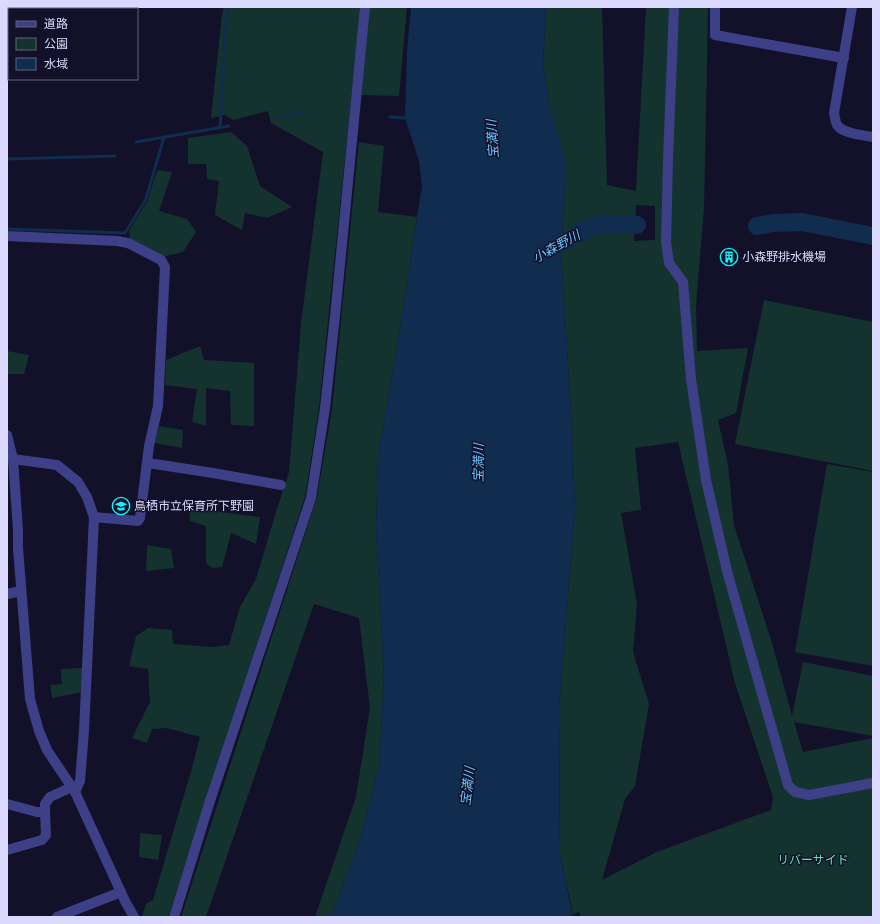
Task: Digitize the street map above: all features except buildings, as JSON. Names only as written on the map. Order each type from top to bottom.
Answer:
[{"type":"street","points":[[174,917],[214,789],[311,498],[326,400],[365,7]]},
{"type":"street","points":[[674,7],[666,242],[669,263],[683,282],[691,379],[706,480],[727,571],[788,785],[795,792],[809,795],[873,783]]},
{"type":"street","points":[[715,7],[715,35],[844,58]]},
{"type":"street","points":[[851,7],[834,113],[835,119],[837,125],[844,131],[873,137]]},
{"type":"street","points":[[7,236],[117,241],[128,244],[161,260],[165,267],[158,406],[149,446],[140,518],[138,521],[94,517]]},
{"type":"street","points":[[7,435],[13,459],[21,591],[30,699],[39,731],[47,750],[73,789],[127,906],[134,917]]},
{"type":"street","points":[[7,850],[42,840],[46,836],[45,804],[50,797],[73,789],[80,781],[84,731],[94,517],[87,497],[78,482],[57,465],[13,459]]},
{"type":"street","points":[[148,463],[281,485]]},
{"type":"street","points":[[7,594],[21,591]]},
{"type":"street","points":[[7,804],[36,812],[45,812]]},
{"type":"street","points":[[57,917],[121,892]]},
{"type":"street","points":[[125,917],[127,906]]},
{"type":"green space","points":[[224,7],[407,7],[399,96],[361,95],[363,81],[353,80],[319,408],[305,497],[168,917],[142,917],[146,904],[153,900],[200,737],[167,728],[152,729],[147,743],[132,738],[150,702],[148,669],[129,666],[136,636],[148,628],[172,630],[173,644],[211,647],[229,645],[240,607],[256,579],[289,472],[301,324],[323,152],[271,123],[268,111],[233,120],[225,115],[211,118]]},
{"type":"green space","name":"リバーサイド","points":[[546,7],[602,7],[607,185],[636,191],[646,7],[708,7],[704,207],[696,306],[697,351],[748,348],[736,413],[718,420],[728,465],[734,525],[772,643],[792,716],[803,662],[873,676],[873,736],[794,722],[803,752],[873,738],[873,917],[580,917],[580,912],[573,914],[560,854],[559,708],[575,509],[572,427],[561,252],[565,181],[543,65]],"holes":[[[636,205],[655,206],[655,240],[634,241]],[[678,442],[735,683],[773,797],[771,810],[657,852],[602,880],[625,799],[635,786],[649,704],[633,652],[637,604],[621,513],[641,510],[635,448]]]},
{"type":"green space","points":[[231,132],[247,146],[260,186],[292,207],[267,218],[245,213],[242,230],[215,215],[219,181],[207,179],[206,164],[188,164],[188,138]]},
{"type":"green space","points":[[359,142],[384,146],[378,212],[417,217],[396,354],[378,455],[376,528],[384,676],[379,766],[359,842],[331,917],[315,917],[356,797],[370,708],[359,618],[314,604],[206,917],[181,917],[317,497],[332,409]]},
{"type":"green space","points":[[158,170],[172,172],[159,211],[187,219],[196,232],[183,252],[163,257],[130,239],[129,231],[148,200]]},
{"type":"green space","points":[[764,300],[873,322],[873,471],[735,444]]},
{"type":"green space","points":[[200,346],[204,360],[254,363],[254,426],[231,425],[230,391],[206,388],[206,426],[192,422],[197,389],[165,385],[166,360]]},
{"type":"green space","points":[[7,351],[29,355],[24,374],[7,374]]},
{"type":"green space","points":[[159,426],[183,430],[182,448],[155,443]]},
{"type":"green space","points":[[827,464],[873,472],[873,666],[795,652]]},
{"type":"green space","points":[[189,508],[260,517],[256,544],[231,533],[222,567],[212,568],[206,563],[206,526],[190,521]]},
{"type":"green space","points":[[147,545],[171,549],[174,568],[146,571]]},
{"type":"green space","points":[[82,668],[82,692],[52,698],[50,685],[62,684],[61,669]]},
{"type":"green space","points":[[140,833],[162,835],[158,860],[139,857]]},
{"type":"water","name":"宝満川","points":[[411,7],[546,7],[543,65],[550,108],[565,157],[561,252],[572,427],[575,509],[559,708],[560,854],[573,917],[331,917],[359,842],[379,766],[384,676],[376,528],[378,455],[396,354],[422,186],[419,161],[405,118],[407,51]]},
{"type":"waterway","points":[[220,127],[226,23],[229,7]]},
{"type":"waterway","points":[[280,117],[305,113]]},
{"type":"waterway","points":[[390,117],[405,118]]},
{"type":"waterway","points":[[136,142],[229,126]]},
{"type":"waterway","points":[[7,229],[125,233],[146,199],[164,137]]},
{"type":"waterway","points":[[7,159],[115,156]]},
{"type":"waterway","name":"小森野川","points":[[757,226],[773,223],[802,222],[873,236]]},
{"type":"waterway","name":"小森野川","points":[[540,255],[590,227],[606,224],[637,225]]},
{"type":"place","name":"小森野排水機場","points":[[729,257]]},
{"type":"place","name":"鳥栖市立保育所下野園","points":[[121,506]]}]
